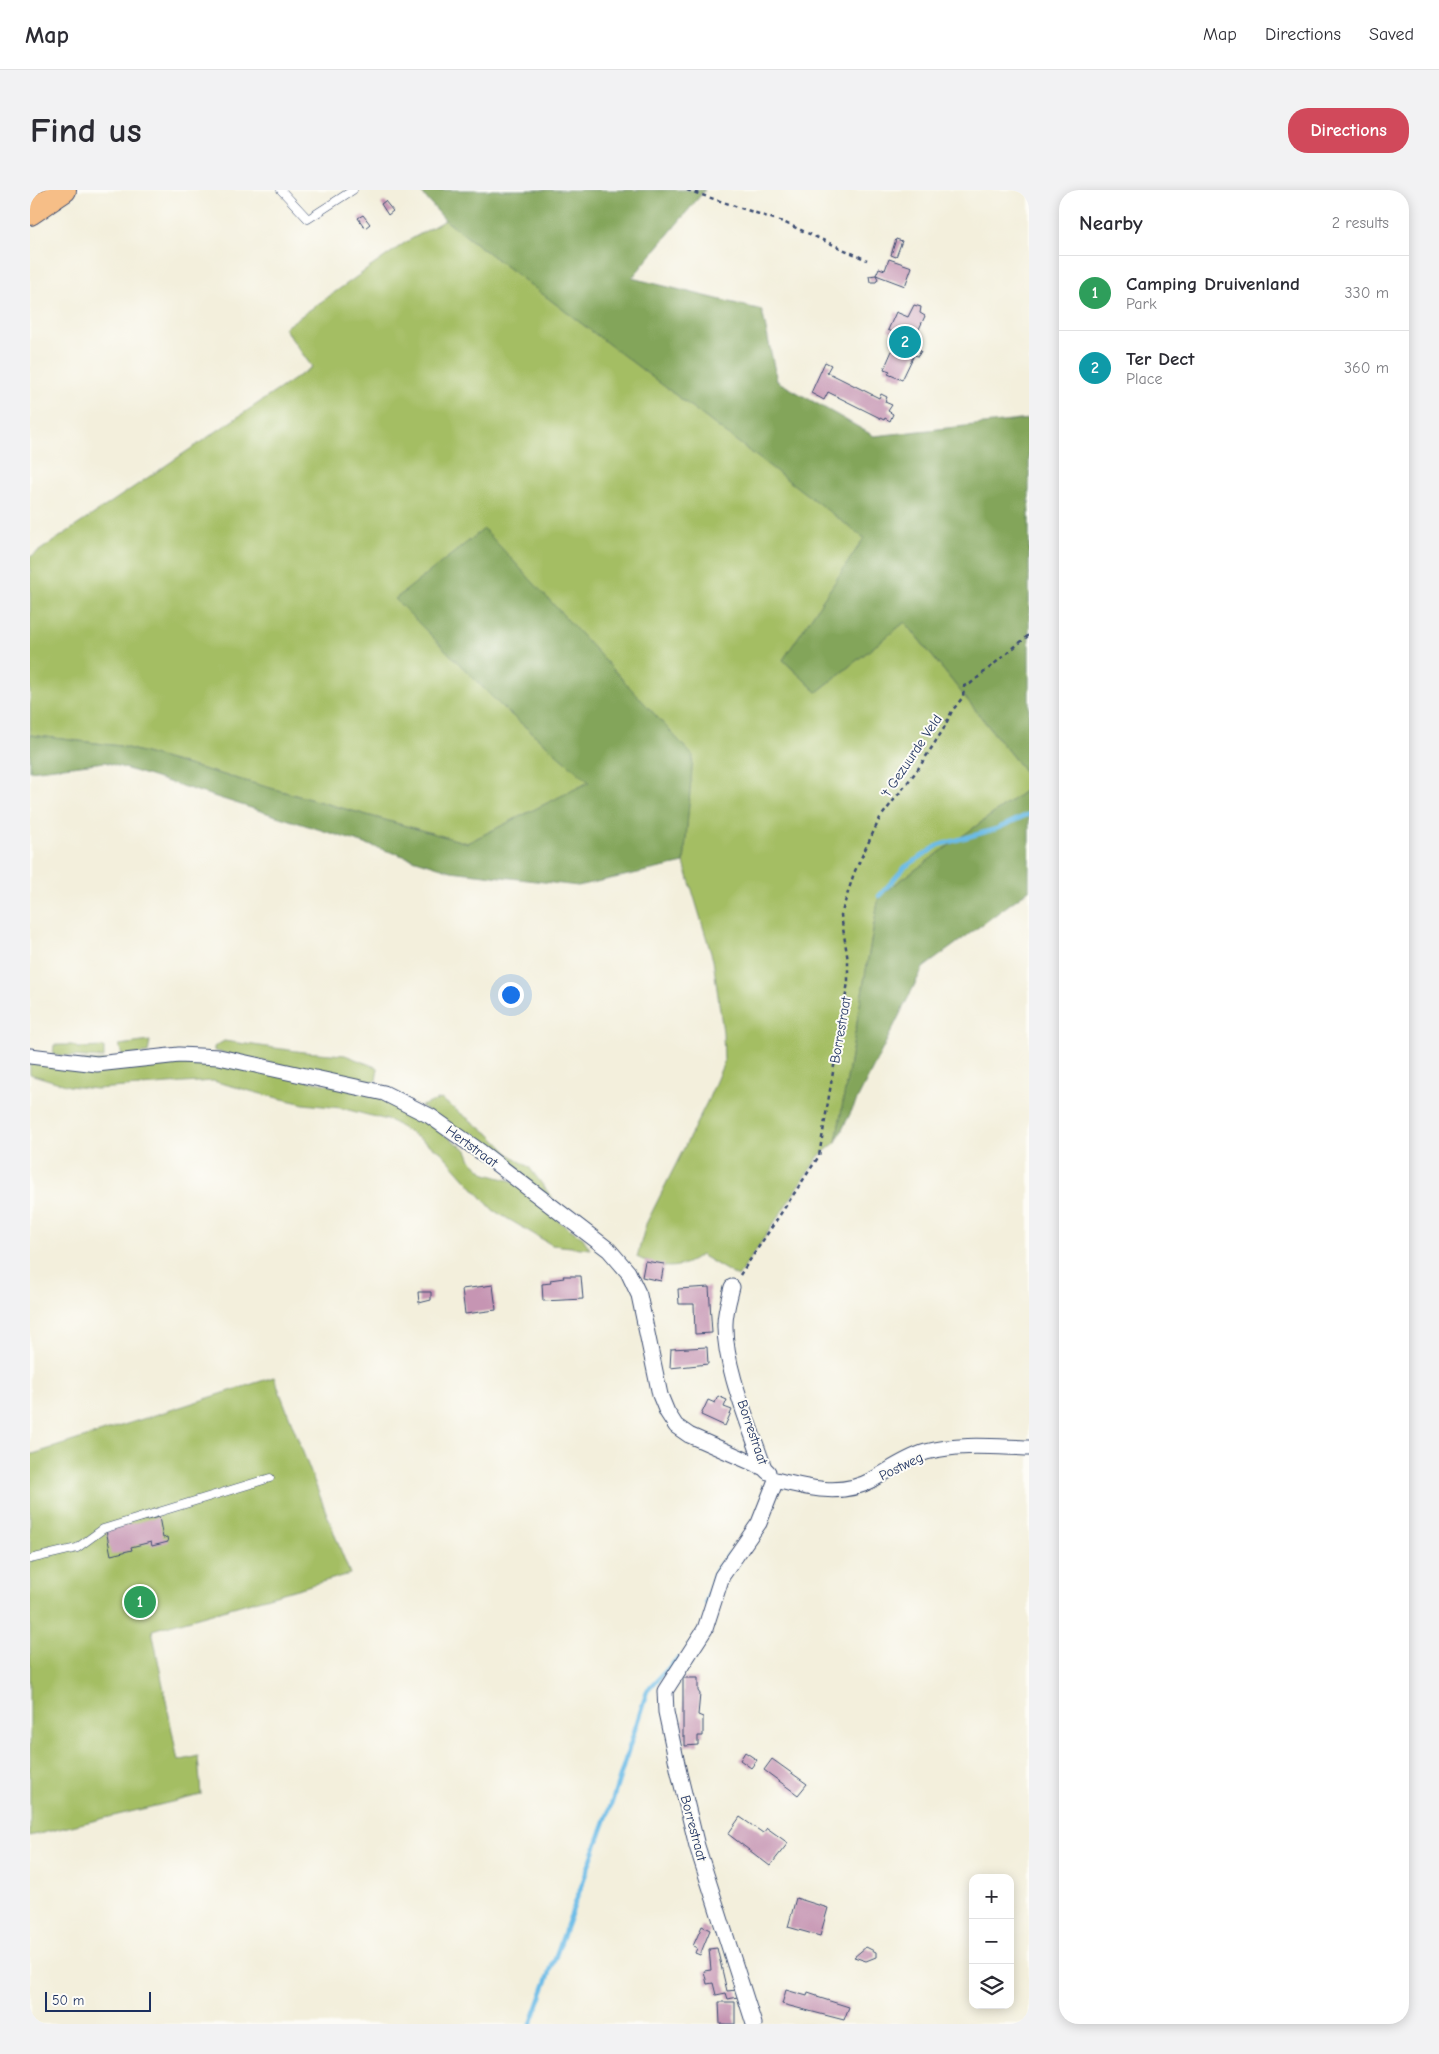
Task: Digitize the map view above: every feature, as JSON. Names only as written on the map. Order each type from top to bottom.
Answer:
[{"type":"main road","points":[[30,213],[64,190]]},
{"type":"street","name":"Hertstraat","points":[[30,1056],[97,1064],[179,1055],[219,1056],[384,1093],[430,1116],[481,1152],[609,1250],[628,1272],[639,1295],[660,1395],[667,1412],[676,1426],[689,1435],[764,1468]]},
{"type":"street","name":"Borrestraat","points":[[732,1287],[725,1324],[726,1345],[764,1468],[776,1480],[759,1524],[722,1576],[705,1629],[665,1691],[666,1712],[679,1773],[698,1846],[754,2024]]},
{"type":"street","name":"Postweg","points":[[776,1480],[809,1488],[854,1488],[926,1452],[979,1446],[1029,1448]]},
{"type":"lane","points":[[281,190],[308,219],[353,190]]},
{"type":"lane","points":[[30,1560],[77,1548],[103,1529],[270,1478]]},
{"type":"path","points":[[687,190],[783,222],[867,260]]},
{"type":"path","name":"'t Gezuurde Veld","points":[[841,915],[854,873],[880,818],[918,769],[943,730],[952,711],[963,697],[964,686],[970,684],[1029,635]]},
{"type":"path","name":"Borrestraat","points":[[732,1287],[818,1156],[848,982],[848,962],[841,915]]},
{"type":"green space","points":[[419,190],[705,190],[632,278],[762,310],[777,381],[874,436],[1029,419],[1029,777],[905,622],[817,692],[783,660],[864,538],[445,220]]},
{"type":"green space","points":[[445,220],[865,538],[783,660],[817,692],[905,622],[1029,777],[1029,788],[879,896],[836,1142],[819,1156],[738,1277],[701,1255],[685,1264],[670,1267],[654,1264],[637,1257],[646,1224],[708,1100],[724,1062],[723,1032],[713,960],[684,863],[692,760],[500,705],[590,782],[467,843],[120,746],[30,735],[30,557],[312,367],[284,328],[406,242]]},
{"type":"green space","points":[[484,529],[693,756],[684,863],[578,886],[451,871],[105,762],[30,771],[30,735],[120,746],[467,843],[589,782],[500,705],[395,599]]},
{"type":"green space","points":[[1029,788],[1029,890],[923,968],[836,1142],[879,896]]},
{"type":"green space","points":[[150,1041],[148,1053],[122,1056],[119,1045]]},
{"type":"green space","points":[[224,1041],[304,1052],[345,1055],[378,1068],[376,1081],[361,1081],[214,1051],[214,1047]]},
{"type":"green space","points":[[54,1045],[72,1045],[79,1048],[104,1047],[104,1058],[53,1055]]},
{"type":"green space","points":[[199,1059],[370,1093],[424,1121],[467,1150],[471,1160],[486,1174],[512,1181],[560,1222],[583,1238],[590,1249],[552,1245],[493,1210],[441,1152],[391,1121],[341,1108],[304,1104],[213,1081],[96,1089],[69,1086],[30,1074],[30,1062]]},
{"type":"green space","points":[[441,1099],[492,1136],[510,1155],[529,1167],[554,1200],[421,1106]]},
{"type":"green space","points":[[274,1377],[350,1574],[152,1630],[178,1761],[198,1756],[201,1795],[30,1836],[30,1455]]},
{"type":"building","points":[[385,201],[393,211],[388,215],[381,204]]},
{"type":"building","points":[[363,215],[370,224],[365,228],[358,218]]},
{"type":"building","points":[[896,239],[902,241],[896,257],[891,255]]},
{"type":"building","points":[[889,259],[912,267],[905,286],[876,275],[879,268],[885,270]]},
{"type":"building","points":[[876,275],[878,279],[876,282],[870,282],[869,276]]},
{"type":"building","points":[[914,305],[921,307],[920,313],[925,316],[913,342],[916,343],[915,349],[921,351],[918,356],[914,355],[902,380],[888,374],[890,371],[884,369],[899,335],[888,330],[896,312],[908,317]]},
{"type":"building","points":[[825,362],[831,365],[827,372],[879,398],[881,394],[887,397],[885,402],[892,405],[888,411],[893,414],[890,421],[885,418],[884,420],[828,392],[824,400],[811,393]]},
{"type":"building","points":[[645,1261],[664,1264],[661,1281],[642,1277]]},
{"type":"building","points":[[563,1276],[581,1276],[583,1299],[543,1301],[542,1284],[551,1283],[550,1280],[564,1278]]},
{"type":"building","points":[[493,1285],[496,1310],[465,1314],[462,1289]]},
{"type":"building","points":[[709,1287],[712,1333],[695,1334],[694,1304],[679,1304],[678,1289]]},
{"type":"building","points":[[418,1292],[431,1292],[431,1300],[419,1303]]},
{"type":"building","points":[[707,1347],[708,1364],[670,1368],[671,1349]]},
{"type":"building","points":[[718,1396],[727,1400],[724,1407],[732,1410],[725,1426],[701,1415],[708,1400],[715,1403]]},
{"type":"building","points":[[159,1517],[163,1538],[167,1537],[168,1542],[152,1546],[151,1542],[131,1547],[132,1550],[111,1555],[106,1530]]},
{"type":"building","points":[[683,1678],[698,1678],[698,1691],[700,1694],[698,1715],[703,1717],[703,1736],[698,1736],[698,1745],[685,1746],[685,1737],[683,1737]]},
{"type":"building","points":[[745,1752],[757,1760],[751,1768],[740,1760]]},
{"type":"building","points":[[772,1759],[807,1784],[798,1795],[764,1770]]},
{"type":"building","points":[[740,1817],[763,1833],[767,1828],[788,1843],[770,1866],[728,1834]]},
{"type":"building","points":[[796,1898],[828,1908],[820,1936],[788,1927]]},
{"type":"building","points":[[702,1926],[710,1930],[700,1955],[695,1953],[697,1948],[693,1946]]},
{"type":"building","points":[[866,1947],[876,1952],[876,1957],[866,1961],[854,1957]]},
{"type":"building","points":[[717,1948],[727,1991],[737,1990],[738,1997],[728,1999],[726,1993],[716,1995],[713,1983],[707,1984],[704,1971],[711,1970],[709,1949]]},
{"type":"building","points":[[786,1990],[807,1996],[808,1992],[817,1995],[817,1997],[849,2007],[844,2020],[782,2004]]},
{"type":"building","points":[[719,2002],[735,2002],[735,2024],[720,2024]]},
{"type":"waterway","points":[[879,896],[905,867],[939,845],[996,829],[1029,814]]},
{"type":"waterway","points":[[706,1603],[716,1571],[729,1554]]},
{"type":"waterway","points":[[531,2024],[612,1802],[647,1691],[678,1658]]},
{"type":"place","name":"Ter Dect","points":[[905,342]]},
{"type":"place","name":"Camping Druivenland","points":[[140,1602]]}]
